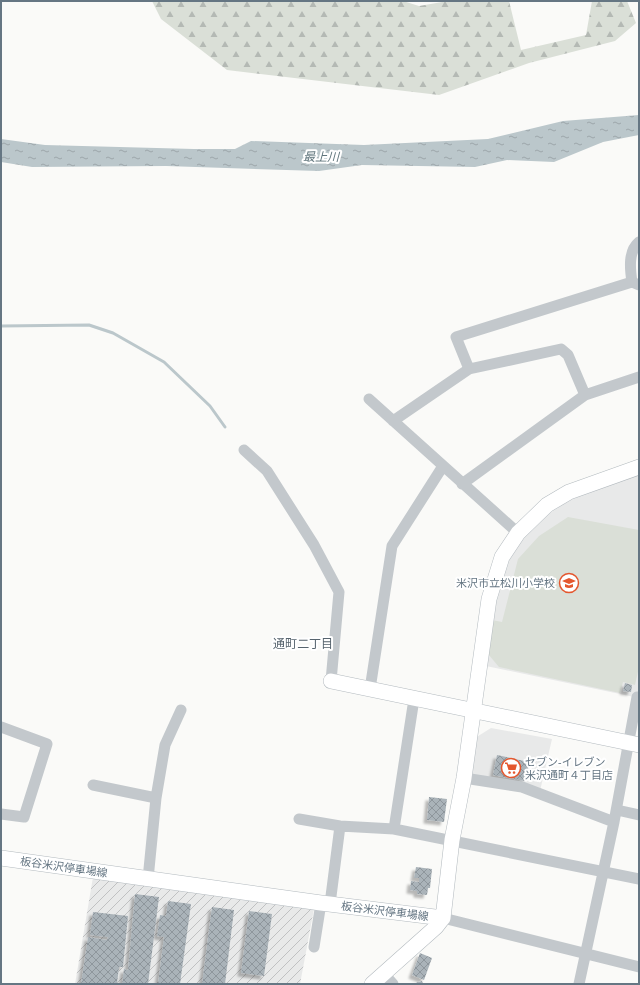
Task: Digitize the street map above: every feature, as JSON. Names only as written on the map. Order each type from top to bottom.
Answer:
[{"type":"main road","name":"板谷米沢停車場線","points":[[1,858],[443,918],[452,840],[475,711],[489,599],[493,582],[502,557],[518,533],[537,513],[559,497],[639,467]]},
{"type":"main road","points":[[331,681],[634,744]]},
{"type":"main road","points":[[372,984],[389,979],[443,918]]},
{"type":"street","points":[[469,369],[456,337],[635,283],[630,271],[631,257],[636,245],[639,242]]},
{"type":"street","points":[[393,421],[469,369],[561,349],[568,355],[585,395]]},
{"type":"street","points":[[462,484],[585,395],[639,376]]},
{"type":"street","points":[[369,399],[518,533]]},
{"type":"street","points":[[244,450],[266,471],[314,545],[339,592],[331,681]]},
{"type":"street","points":[[370,689],[392,546],[443,466]]},
{"type":"street","points":[[579,984],[614,822],[634,744],[637,697]]},
{"type":"street","points":[[394,828],[414,699]]},
{"type":"street","points":[[148,879],[156,798],[165,745],[181,710]]},
{"type":"street","points":[[1,727],[46,744],[24,817],[1,814]]},
{"type":"street","points":[[464,778],[522,787],[614,822]]},
{"type":"street","points":[[93,785],[156,798]]},
{"type":"street","points":[[617,810],[639,815]]},
{"type":"street","points":[[299,819],[340,826],[394,828],[639,879]]},
{"type":"street","points":[[314,947],[326,903],[340,826]]},
{"type":"street","points":[[443,918],[639,967]]},
{"type":"shaded area","name":"米沢市立松川小学校","points":[[639,474],[639,698],[486,666],[492,606],[505,564],[521,540],[540,520],[562,505],[587,492]]},
{"type":"shaded area","points":[[491,728],[552,739],[540,791],[474,777],[469,772],[475,738]]},
{"type":"shaded area","points":[[93,877],[314,909],[300,984],[75,984]]},
{"type":"green space","points":[[152,1],[403,1],[419,6],[448,1],[509,1],[521,50],[586,35],[592,1],[627,1],[636,23],[615,41],[529,63],[439,95],[227,70],[161,19]]},
{"type":"green space","name":"米沢市立松川小学校","points":[[568,517],[639,530],[639,667],[635,685],[623,682],[620,693],[499,667],[488,654],[492,620],[502,622],[518,559],[539,536]]},
{"type":"water","name":"最上川","points":[[639,115],[639,135],[603,142],[554,162],[507,160],[475,167],[362,165],[319,171],[166,166],[32,167],[1,162],[1,139],[45,145],[194,149],[235,149],[251,141],[364,145],[488,139],[563,121]]},
{"type":"building","points":[[625,683],[632,685],[631,692],[623,691]]},
{"type":"building","name":"セブン-イレブン 米沢通町４丁目店","points":[[497,755],[529,762],[525,781],[493,775]]},
{"type":"building","points":[[429,797],[447,799],[444,822],[427,820]]},
{"type":"building","points":[[416,867],[432,869],[430,888],[428,888],[427,895],[417,894],[417,891],[410,890],[411,881],[419,882],[419,878],[414,878]]},
{"type":"building","points":[[135,894],[159,897],[148,984],[122,984],[124,969],[128,970]]},
{"type":"building","points":[[168,901],[191,904],[180,984],[158,984],[164,937],[157,936],[160,915],[166,916]]},
{"type":"building","points":[[212,907],[234,910],[225,984],[202,984]]},
{"type":"building","points":[[249,911],[272,914],[264,976],[241,973]]},
{"type":"building","points":[[93,912],[128,916],[123,967],[119,967],[117,984],[81,984],[88,937],[107,940],[108,937],[90,935]]},
{"type":"building","points":[[420,953],[432,958],[424,980],[412,975]]},
{"type":"building","points":[[422,981],[423,984],[412,984]]},
{"type":"waterway","points":[[1,326],[89,325],[113,333],[164,362],[210,406],[225,427]]},
{"type":"place","name":"米沢市立松川小学校","points":[[569,583]]},
{"type":"place","name":"セブン-イレブン 米沢通町４丁目店","points":[[511,768]]},
{"type":"district","name":"通町二丁目","points":[[303,644]]}]
